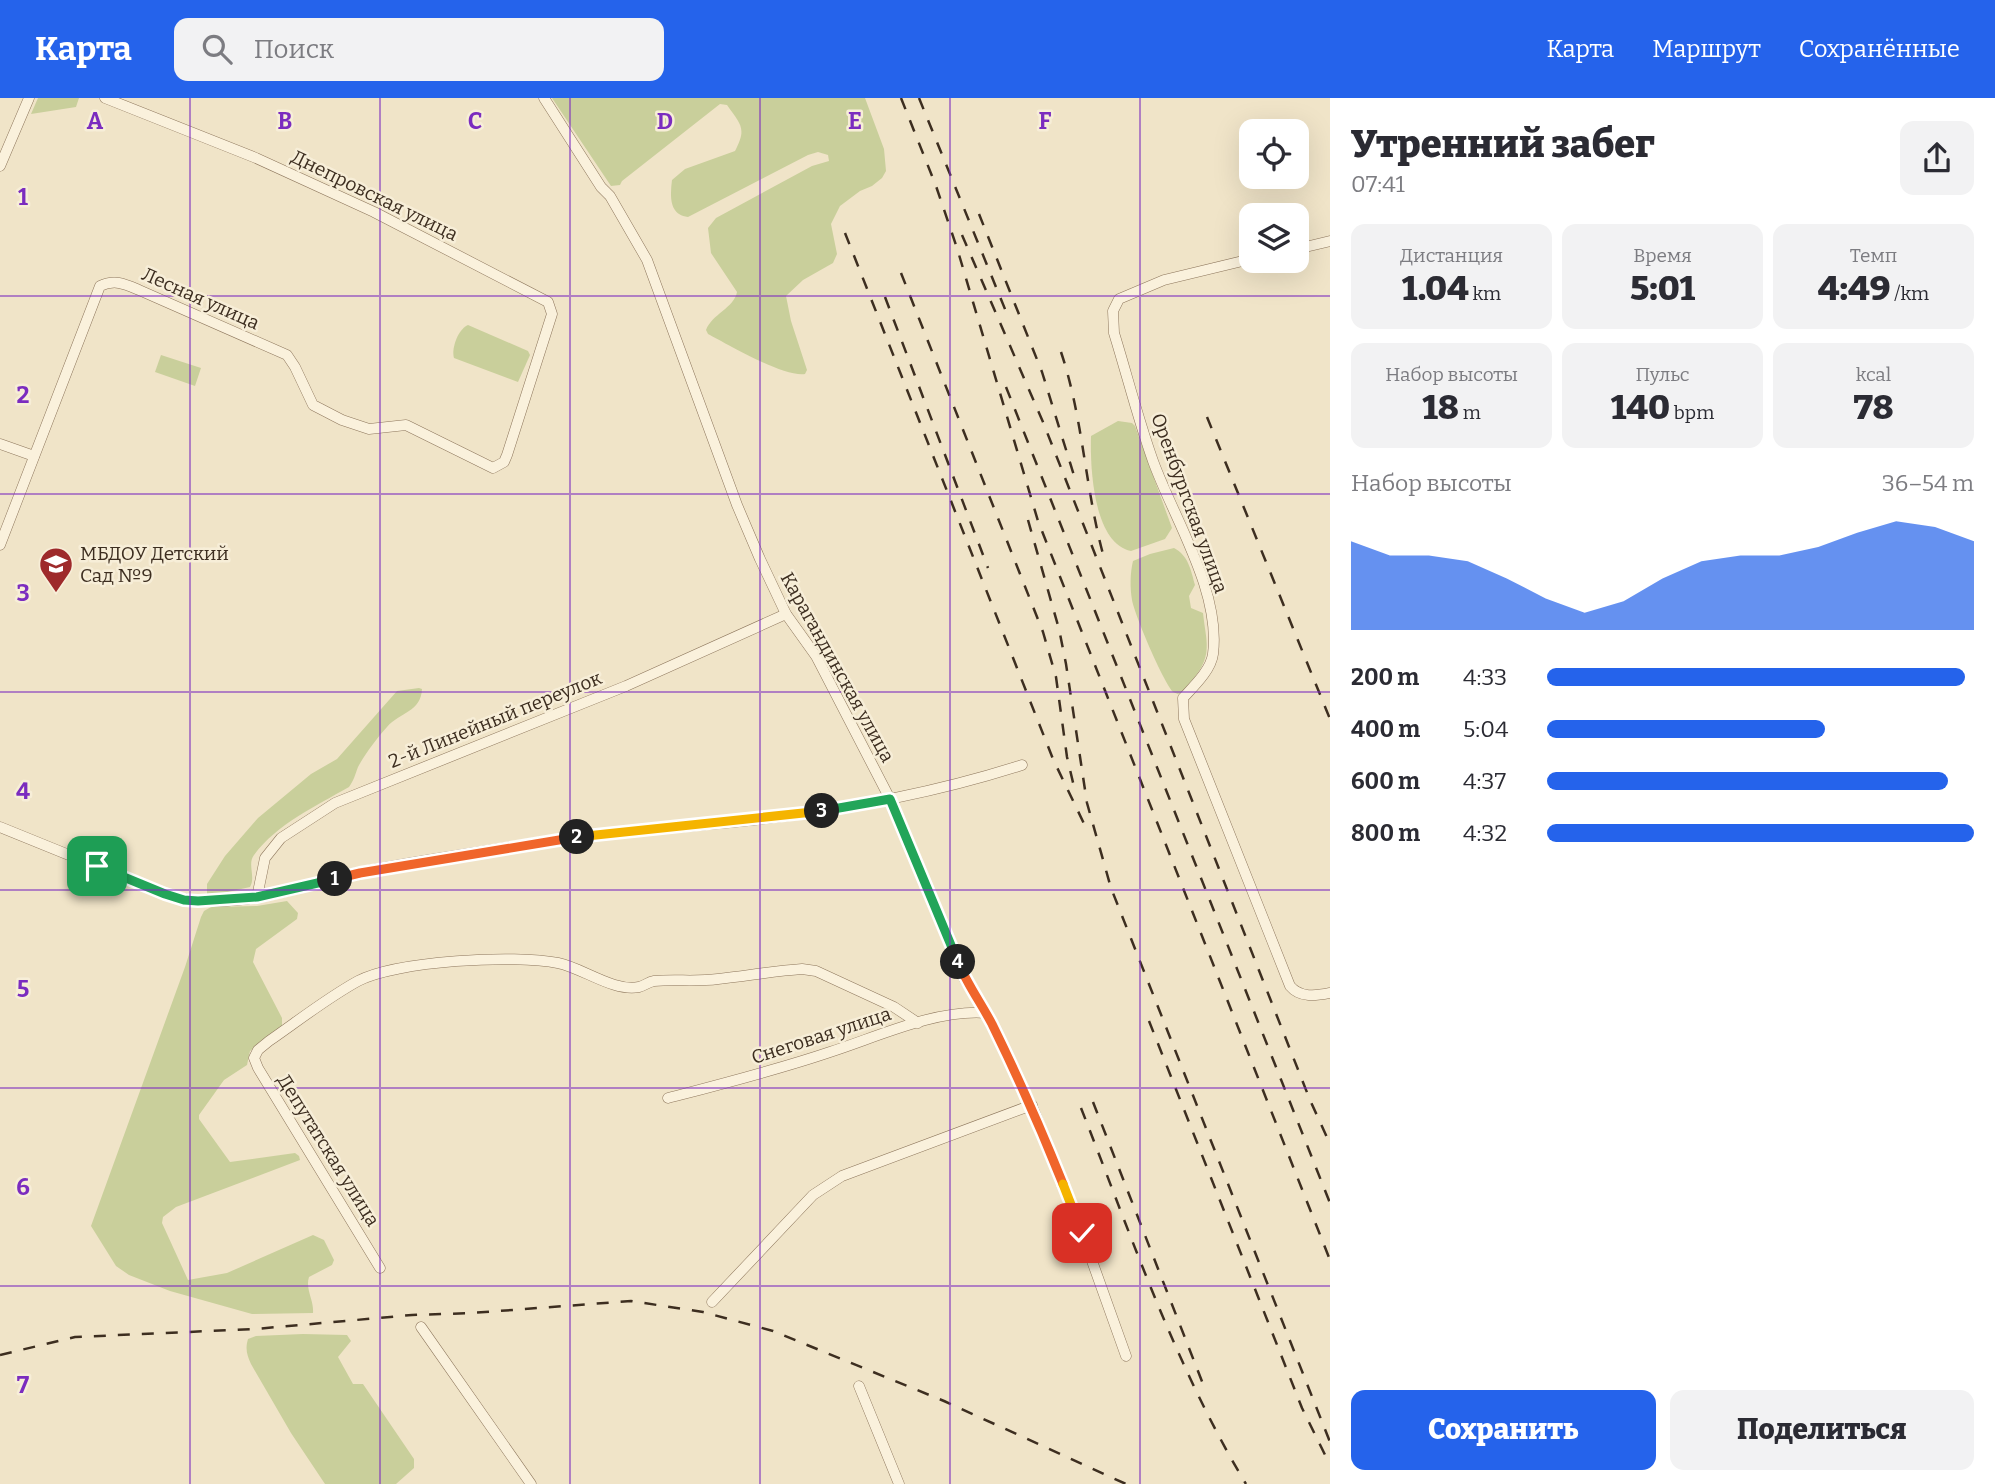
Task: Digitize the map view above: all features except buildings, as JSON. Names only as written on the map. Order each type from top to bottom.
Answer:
[{"type":"street","points":[[0,166],[29,98]]},
{"type":"street","name":"Днепровская улица","points":[[105,98],[256,158],[362,206],[548,302],[552,314],[504,462],[493,468],[406,425],[369,429],[342,420],[313,405],[287,355]]},
{"type":"street","name":"Карагандинская улица","points":[[544,98],[601,187],[610,196],[647,260],[737,505],[786,614],[817,656],[890,799],[964,978],[986,1013],[1032,1105],[1126,1356]]},
{"type":"street","points":[[1309,246],[1330,241]]},
{"type":"street","name":"Оренбургская улица","points":[[1239,262],[1164,280],[1119,299],[1113,311],[1114,333],[1153,461],[1204,582],[1214,640],[1213,658],[1183,698],[1184,719],[1290,986],[1295,992],[1307,995],[1330,993]]},
{"type":"street","name":"Лесная улица","points":[[34,456],[100,286],[110,282],[123,283],[287,355]]},
{"type":"street","points":[[0,444],[34,456],[0,545]]},
{"type":"street","name":"2-й Линейный переулок","points":[[257,897],[265,858],[281,838],[335,803],[626,686],[786,614]]},
{"type":"street","points":[[0,827],[174,897],[198,901],[257,897],[293,891],[360,873],[594,834],[742,821],[825,810],[965,783],[1022,765]]},
{"type":"street","name":"Депутатская улица","points":[[380,1268],[258,1069],[254,1058],[258,1050],[359,980],[396,970],[518,958],[559,963],[616,985],[639,987],[650,982],[715,980],[802,969],[816,971],[894,1007],[918,1023]]},
{"type":"street","name":"Снеговая улица","points":[[668,1098],[763,1073],[918,1023],[971,1012],[986,1013]]},
{"type":"street","points":[[712,1303],[813,1195],[842,1176],[1032,1105]]},
{"type":"street","points":[[421,1327],[531,1484]]},
{"type":"street","points":[[859,1386],[899,1484]]},
{"type":"green space","points":[[38,98],[79,98],[76,107],[31,114]]},
{"type":"green space","points":[[552,98],[865,98],[884,149],[886,171],[872,186],[860,191],[840,206],[831,224],[837,254],[833,263],[803,280],[786,296],[807,370],[805,374],[795,374],[770,366],[708,334],[706,330],[709,324],[732,302],[737,292],[711,253],[708,228],[716,218],[812,166],[829,161],[828,155],[818,152],[808,155],[688,217],[674,209],[671,198],[672,180],[685,169],[735,151],[741,137],[741,127],[727,105],[720,104],[620,185],[611,186]]},
{"type":"green space","points":[[468,325],[528,351],[530,355],[518,382],[454,358],[456,340]]},
{"type":"green space","points":[[161,355],[201,368],[195,386],[155,372]]},
{"type":"green space","points":[[1118,421],[1135,426],[1172,528],[1165,539],[1131,551],[1118,545],[1101,519],[1091,466],[1091,436]]},
{"type":"green space","points":[[1174,548],[1183,555],[1190,569],[1195,585],[1189,596],[1191,608],[1203,613],[1207,647],[1200,670],[1178,694],[1168,686],[1150,648],[1134,608],[1131,586],[1133,561]]},
{"type":"green space","points":[[422,689],[418,703],[392,722],[379,736],[358,767],[349,787],[298,816],[263,844],[252,859],[250,887],[210,896],[207,894],[207,884],[225,856],[258,818],[311,774],[337,759],[397,691]]},
{"type":"green space","points":[[287,901],[298,913],[297,919],[256,949],[253,962],[282,1018],[282,1026],[250,1051],[247,1065],[224,1080],[199,1115],[199,1119],[230,1162],[295,1153],[300,1160],[176,1207],[163,1217],[162,1223],[188,1280],[227,1273],[313,1235],[324,1240],[334,1260],[332,1265],[309,1277],[313,1313],[252,1314],[170,1291],[129,1275],[116,1266],[91,1226],[204,911],[211,907],[257,906]]},
{"type":"green space","points":[[347,1335],[351,1341],[338,1357],[353,1384],[363,1384],[414,1459],[414,1468],[396,1484],[325,1484],[291,1433],[251,1364],[247,1346],[248,1339],[256,1336]]},
{"type":"railway","points":[[901,98],[957,248],[1038,521],[1330,1260]]},
{"type":"railway","points":[[919,98],[1007,314]]},
{"type":"railway","points":[[979,214],[1042,372],[1076,482]]},
{"type":"railway","points":[[845,233],[1053,759],[1088,832]]},
{"type":"railway","points":[[962,235],[1043,422],[1310,1100],[1330,1144]]},
{"type":"railway","points":[[901,273],[1043,632],[1056,677],[1067,757],[1075,791]]},
{"type":"railway","points":[[885,297],[988,568]]},
{"type":"railway","points":[[1061,352],[1074,402],[1103,554]]},
{"type":"railway","points":[[1006,387],[1330,1203]]},
{"type":"railway","points":[[1207,417],[1330,719]]},
{"type":"railway","points":[[1028,520],[1059,629],[1087,803],[1111,888],[1330,1442]]},
{"type":"railway","points":[[1149,1021],[1302,1408],[1330,1465]]},
{"type":"railway","points":[[1093,1102],[1203,1384]]},
{"type":"railway","points":[[1081,1108],[1176,1347],[1197,1393],[1246,1484]]},
{"type":"railway","points":[[0,1355],[75,1337],[255,1329],[412,1315],[631,1301],[703,1312],[773,1331],[944,1401],[1126,1484]]},
{"type":"place","name":"МБДОУ Детский Сад №9","points":[[56,594]]},
{"type":"route","points":[[97,866],[184,900],[257,897],[293,891],[360,873],[594,834],[742,821],[890,799],[964,978],[986,1013],[1035,1113],[1082,1233]]}]
